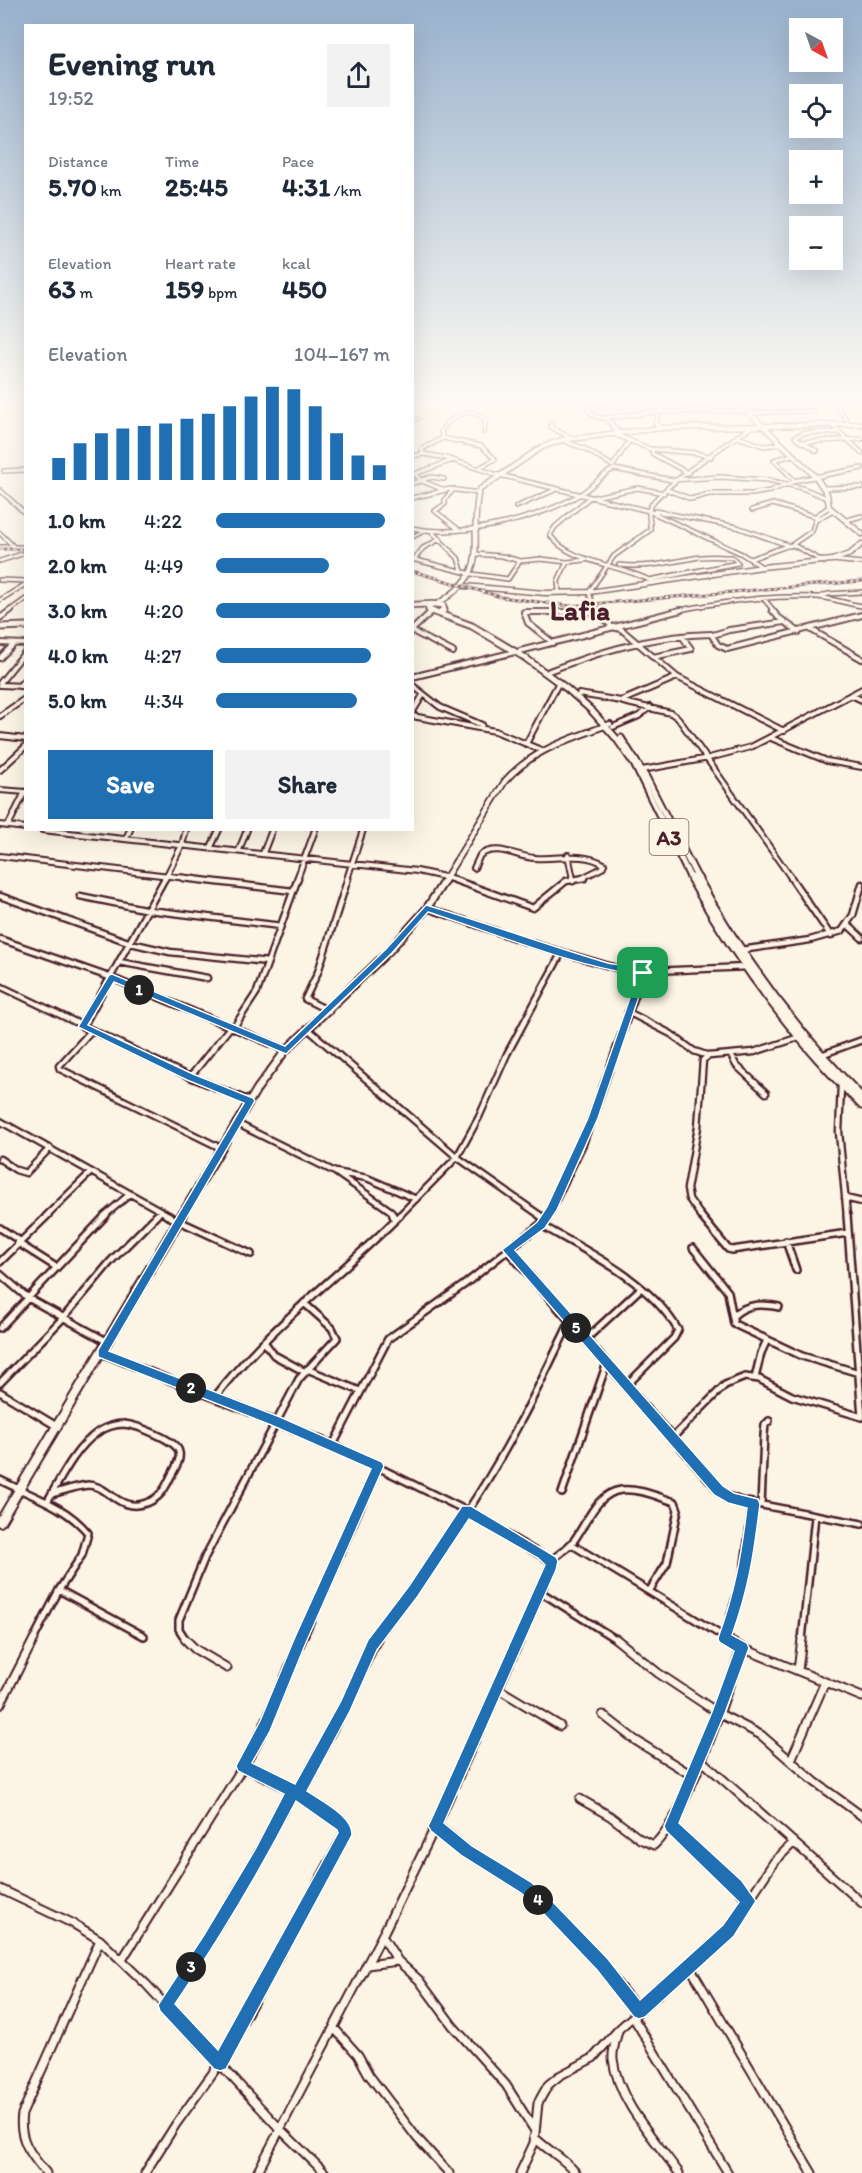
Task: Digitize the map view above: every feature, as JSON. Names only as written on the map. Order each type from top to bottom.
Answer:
[{"type":"highway","name":"A3","points":[[414,606],[434,604],[444,607],[518,651],[549,670],[579,694],[611,726],[642,770],[680,846],[741,950],[748,967],[820,1055],[862,1098]]},
{"type":"highway","points":[[434,604],[428,608],[433,612],[444,607]]},
{"type":"highway","name":"A3","points":[[414,607],[456,618],[518,651],[611,726],[638,773],[677,852],[748,967],[796,1038],[862,1105]]},
{"type":"highway","points":[[0,626],[24,624]]},
{"type":"main road","points":[[444,607],[472,575],[477,499]]},
{"type":"main road","points":[[827,499],[829,507],[862,534]]},
{"type":"main road","points":[[464,586],[523,591],[588,592],[762,567],[824,562],[850,554],[861,547]]},
{"type":"main road","points":[[472,575],[482,584],[491,587]]},
{"type":"main road","points":[[434,604],[453,595]]},
{"type":"main road","points":[[0,1522],[102,1353],[236,1122],[271,1068],[286,1050],[389,951],[426,908],[505,781],[517,766],[541,750],[611,726]]},
{"type":"street","points":[[10,499],[24,512]]},
{"type":"street","points":[[445,499],[445,504],[435,511],[458,530]]},
{"type":"street","points":[[516,507],[533,499]]},
{"type":"street","points":[[414,528],[432,532],[474,528],[536,513],[568,499]]},
{"type":"street","points":[[589,499],[555,528],[550,535],[571,554],[606,566],[665,565],[699,557],[732,557],[738,562],[649,580]]},
{"type":"street","points":[[598,499],[737,527],[787,546]]},
{"type":"street","points":[[657,499],[649,510],[650,530],[623,545],[588,592],[593,605],[612,627],[621,629],[677,677],[784,731]]},
{"type":"street","points":[[752,510],[773,504],[817,518],[833,510]]},
{"type":"street","points":[[750,559],[793,545],[812,531],[817,518],[829,507]]},
{"type":"street","points":[[649,510],[762,567]]},
{"type":"street","points":[[847,520],[862,516]]},
{"type":"street","points":[[414,536],[424,531]]},
{"type":"street","points":[[432,532],[458,558],[462,571]]},
{"type":"street","points":[[0,533],[14,547]]},
{"type":"street","points":[[414,559],[425,546],[440,539]]},
{"type":"street","points":[[793,545],[824,562]]},
{"type":"street","points":[[0,547],[24,547]]},
{"type":"street","points":[[0,561],[22,554]]},
{"type":"street","points":[[475,554],[502,556],[520,561],[587,560]]},
{"type":"street","points":[[414,560],[472,575],[508,579],[520,561]]},
{"type":"street","points":[[832,560],[862,563]]},
{"type":"street","points":[[559,592],[558,581],[567,562]]},
{"type":"street","points":[[612,566],[655,584]]},
{"type":"street","points":[[1,582],[24,582]]},
{"type":"street","points":[[0,600],[24,583]]},
{"type":"street","points":[[820,597],[828,594],[862,592]]},
{"type":"street","points":[[414,677],[692,608],[732,601],[820,597],[862,606]]},
{"type":"street","points":[[764,599],[785,622],[799,632]]},
{"type":"street","points":[[0,618],[24,600]]},
{"type":"street","points":[[414,628],[433,612]]},
{"type":"street","points":[[553,642],[528,623],[524,612],[599,612]]},
{"type":"street","points":[[713,635],[718,645],[727,650],[862,615]]},
{"type":"street","points":[[549,670],[573,660],[639,644],[682,636],[713,635],[720,632],[761,628],[785,622]]},
{"type":"street","points":[[810,629],[862,659]]},
{"type":"street","points":[[414,631],[453,652]]},
{"type":"street","points":[[653,657],[690,649],[682,636]]},
{"type":"street","points":[[0,643],[24,644]]},
{"type":"street","points":[[0,658],[14,644]]},
{"type":"street","points":[[0,684],[24,654]]},
{"type":"street","points":[[621,701],[677,677]]},
{"type":"street","points":[[19,686],[24,680]]},
{"type":"street","points":[[527,742],[559,682]]},
{"type":"street","points":[[0,684],[24,686]]},
{"type":"street","points":[[414,687],[449,712],[527,742],[541,750]]},
{"type":"street","points":[[642,770],[709,758],[751,747],[862,689]]},
{"type":"street","points":[[579,694],[621,701],[676,717],[709,758],[831,936]]},
{"type":"street","points":[[414,711],[423,695]]},
{"type":"street","points":[[851,695],[862,700]]},
{"type":"street","points":[[1,714],[24,699]]},
{"type":"street","points":[[611,726],[639,716],[650,708]]},
{"type":"street","points":[[414,715],[493,729]]},
{"type":"street","points":[[0,736],[24,739]]},
{"type":"street","points":[[771,738],[816,756],[849,766],[862,767]]},
{"type":"street","points":[[0,770],[24,748]]},
{"type":"street","points":[[0,790],[24,792]]},
{"type":"street","points":[[8,826],[24,794]]},
{"type":"street","points":[[0,825],[24,828]]},
{"type":"street","points":[[60,831],[305,857],[447,877],[533,908],[566,881],[583,879],[602,868],[604,864],[593,858],[568,855],[535,858],[489,850],[479,856],[474,868]]},
{"type":"street","points":[[126,838],[130,831]]},
{"type":"street","points":[[83,1027],[167,876],[186,831]]},
{"type":"street","points":[[211,847],[219,831]]},
{"type":"street","points":[[239,850],[248,831]]},
{"type":"street","points":[[263,853],[272,831]]},
{"type":"street","points":[[190,1077],[233,1027],[257,992],[315,831]]},
{"type":"street","points":[[329,1011],[305,999],[318,972],[363,831]]},
{"type":"street","points":[[568,855],[573,881]]},
{"type":"street","points":[[0,856],[293,891]]},
{"type":"street","points":[[741,950],[831,936],[841,932],[847,924],[862,884]]},
{"type":"street","points":[[0,896],[130,943],[170,952],[268,962]]},
{"type":"street","points":[[80,896],[149,910],[281,926]]},
{"type":"street","points":[[856,903],[862,905]]},
{"type":"street","points":[[426,908],[617,969],[643,973],[748,967]]},
{"type":"street","points":[[847,924],[862,938]]},
{"type":"street","points":[[0,939],[112,978],[286,1050]]},
{"type":"street","points":[[215,1397],[230,1377],[304,1303],[395,1220],[457,1157],[479,1117],[507,1054],[562,952]]},
{"type":"street","points":[[120,962],[207,978]]},
{"type":"street","points":[[333,1445],[388,1339],[543,1223],[583,1144],[643,973]]},
{"type":"street","points":[[0,986],[190,1077],[250,1101]]},
{"type":"street","points":[[628,1012],[671,1034],[694,1051],[709,1056],[732,1057],[749,1054],[796,1038]]},
{"type":"street","points":[[308,1029],[457,1157],[543,1223],[603,1261],[640,1289],[674,1320],[678,1330],[667,1347],[627,1385]]},
{"type":"street","points":[[91,1030],[59,1066],[60,1070],[221,1148]]},
{"type":"street","points":[[820,1055],[862,1040]]},
{"type":"street","points":[[694,1051],[702,1065]]},
{"type":"street","points":[[709,1056],[703,1060],[702,1065],[699,1127],[688,1179],[689,1199],[728,1249],[740,1250],[848,1233]]},
{"type":"street","points":[[732,1057],[736,1065],[766,1093]]},
{"type":"street","points":[[673,1437],[725,1385],[740,1378],[755,1378],[792,1396],[862,1417],[837,1105],[841,1085]]},
{"type":"street","points":[[0,1121],[160,1212],[251,1254]]},
{"type":"street","points":[[236,1122],[335,1172],[391,1211],[395,1220]]},
{"type":"street","points":[[0,1159],[16,1170],[26,1173],[50,1148]]},
{"type":"street","points":[[335,1172],[356,1173],[373,1178],[416,1199]]},
{"type":"street","points":[[0,1262],[90,1173]]},
{"type":"street","points":[[0,1328],[113,1207],[130,1194]]},
{"type":"street","points":[[845,1198],[862,1202]]},
{"type":"street","points":[[0,1383],[64,1317],[111,1261],[160,1212]]},
{"type":"street","points":[[0,1228],[57,1267]]},
{"type":"street","points":[[786,1241],[795,1270]]},
{"type":"street","points":[[693,1248],[728,1292],[734,1324],[802,1356],[859,1373]]},
{"type":"street","points":[[507,1250],[722,1494],[757,1504],[862,1524]]},
{"type":"street","points":[[0,1274],[28,1298],[108,1342]]},
{"type":"street","points":[[586,1339],[640,1289]]},
{"type":"street","points":[[227,1668],[185,1641],[179,1629],[179,1620],[205,1557],[250,1475],[276,1421],[306,1371],[337,1338],[337,1335],[304,1303]]},
{"type":"street","points":[[734,1315],[742,1308],[755,1304],[779,1307]]},
{"type":"street","points":[[854,1309],[862,1308]]},
{"type":"street","points":[[166,2005],[216,1930],[296,1792],[345,1706],[372,1645],[413,1591],[467,1510],[519,1425],[570,1322]]},
{"type":"street","points":[[755,1378],[761,1353],[767,1340]]},
{"type":"street","points":[[265,1343],[274,1355],[306,1371],[360,1391]]},
{"type":"street","points":[[102,1353],[333,1445],[467,1510],[551,1561]]},
{"type":"street","points":[[562,1493],[607,1363]]},
{"type":"street","points":[[0,1392],[58,1426]]},
{"type":"street","points":[[724,1638],[737,1604],[747,1566],[757,1504],[765,1425],[770,1421]]},
{"type":"street","points":[[47,1502],[52,1494],[86,1443],[91,1437],[116,1424],[124,1424],[169,1440],[179,1451],[179,1460],[163,1493],[145,1504],[121,1504],[105,1491],[89,1485],[52,1494]]},
{"type":"street","points":[[122,1960],[243,1766],[265,1726],[378,1466]]},
{"type":"street","points":[[0,1480],[19,1491],[72,1514],[88,1533],[87,1543],[59,1590],[0,1705]]},
{"type":"street","points":[[257,2173],[382,1936],[436,1826],[539,1591],[550,1571],[551,1561],[571,1544],[604,1498],[616,1491],[628,1491],[675,1502],[678,1510],[667,1563],[650,1590]]},
{"type":"street","points":[[798,1670],[815,1516]]},
{"type":"street","points":[[571,1544],[742,1648],[862,1697]]},
{"type":"street","points":[[59,1590],[144,1636]]},
{"type":"street","points":[[539,1591],[612,1636],[658,1673],[718,1713],[761,1735],[815,1782],[862,1816]]},
{"type":"street","points":[[580,1799],[610,1816],[640,1839],[652,1845],[660,1842],[671,1826],[693,1776],[742,1648]]},
{"type":"street","points":[[791,1760],[825,1682]]},
{"type":"street","points":[[497,1688],[560,1726]]},
{"type":"street","points":[[603,1715],[635,1740],[693,1776]]},
{"type":"street","points":[[700,1759],[862,1903]]},
{"type":"street","points":[[146,2173],[176,2124],[220,2063],[345,1835],[342,1824],[296,1792],[243,1766]]},
{"type":"street","points":[[436,1826],[467,1851],[526,1888],[547,1906],[602,1965],[636,2014],[728,2173]]},
{"type":"street","points":[[671,1826],[737,1887],[748,1901]]},
{"type":"street","points":[[531,2116],[548,2085],[559,2076],[587,2063],[619,2029],[729,1930],[774,1862],[794,1842]]},
{"type":"street","points":[[0,1889],[74,1924],[100,1940],[166,2005],[281,2130],[325,2173]]},
{"type":"street","points":[[382,1936],[398,1961],[419,1980],[453,2026],[493,2069],[531,2116],[535,2134],[534,2143],[520,2173]]},
{"type":"street","points":[[46,2173],[26,2146],[21,2134],[22,2114],[100,1940]]},
{"type":"street","points":[[367,1965],[398,1961]]},
{"type":"street","points":[[690,1967],[773,2113],[812,2173]]},
{"type":"street","points":[[334,2028],[358,2055],[369,2076],[423,2145],[449,2173]]},
{"type":"street","points":[[619,2029],[612,2056],[618,2076],[631,2104],[679,2173]]},
{"type":"street","points":[[535,2134],[548,2151],[566,2161],[576,2173]]},
{"type":"railway","points":[[0,549],[24,549]]},
{"type":"railway","points":[[414,572],[501,597],[569,606],[862,581]]},
{"type":"district","name":"Lafia","points":[[580,610]]},
{"type":"route","points":[[643,973],[583,1144],[546,1221],[507,1250],[719,1491],[732,1499],[753,1504],[751,1544],[747,1566],[737,1604],[724,1638],[742,1648],[700,1759],[671,1826],[737,1887],[748,1901],[729,1930],[639,2011],[602,1965],[547,1906],[526,1888],[467,1851],[436,1826],[551,1566],[551,1561],[547,1557],[467,1510],[438,1556],[372,1645],[330,1737],[298,1793],[293,1791],[261,1853],[209,1940],[166,2005],[220,2063],[346,1832],[342,1824],[298,1793],[243,1766],[265,1726],[281,1684],[378,1466],[276,1421],[102,1353],[250,1101],[190,1077],[83,1027],[112,978],[286,1050],[345,996],[389,951],[426,908],[617,969],[643,973]]}]
